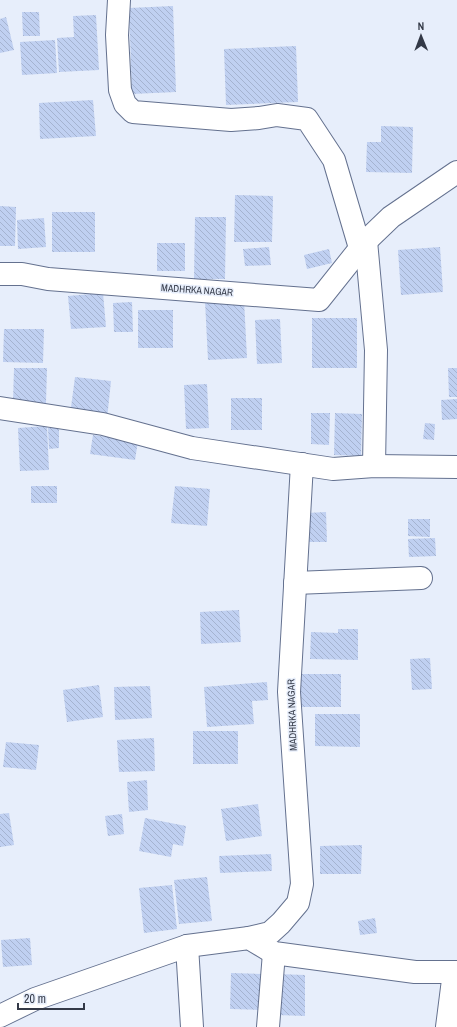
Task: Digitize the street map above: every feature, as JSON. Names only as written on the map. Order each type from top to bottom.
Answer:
[{"type":"street","points":[[119,0],[117,35],[120,90],[125,104],[133,112],[232,120],[277,115],[307,119],[334,160],[363,245],[376,350],[374,466]]},
{"type":"street","name":"MADHRKA NAGAR","points":[[0,274],[22,274],[48,279],[318,300],[363,245],[391,217],[457,172]]},
{"type":"street","points":[[0,408],[103,424],[192,448],[333,469],[374,466],[457,467]]},
{"type":"street","name":"MADHRKA NAGAR","points":[[0,1016],[35,998],[187,946],[249,938],[270,933],[281,923],[298,903],[302,884],[289,692],[302,464]]},
{"type":"street","points":[[295,583],[421,578]]},
{"type":"street","points":[[249,938],[274,953],[415,972],[455,972],[447,1027]]},
{"type":"street","points":[[187,946],[192,1027]]},
{"type":"street","points":[[268,1027],[274,953]]},
{"type":"building","points":[[173,6],[176,92],[132,94],[129,8]]},
{"type":"building","points":[[22,12],[39,12],[40,36],[23,36]]},
{"type":"building","points":[[96,15],[99,70],[59,72],[57,38],[74,37],[73,16]]},
{"type":"building","points":[[6,17],[14,50],[0,53],[0,19]]},
{"type":"building","points":[[55,40],[57,73],[22,75],[20,42]]},
{"type":"building","points":[[296,46],[298,102],[226,105],[224,49]]},
{"type":"building","points":[[93,100],[96,136],[40,139],[39,103]]},
{"type":"building","points":[[381,126],[413,127],[412,173],[366,172],[367,142],[381,142]]},
{"type":"building","points":[[235,195],[273,196],[272,242],[234,242]]},
{"type":"building","points":[[0,206],[16,207],[15,246],[0,246]]},
{"type":"building","points":[[52,212],[95,212],[95,252],[52,252]]},
{"type":"building","points":[[195,217],[226,217],[225,279],[194,279]]},
{"type":"building","points":[[44,218],[46,247],[18,249],[17,220]]},
{"type":"building","points":[[157,243],[185,243],[185,271],[157,271]]},
{"type":"building","points":[[269,247],[271,265],[245,266],[243,249]]},
{"type":"building","points":[[440,247],[443,292],[401,295],[398,250]]},
{"type":"building","points":[[329,249],[332,263],[307,269],[304,255]]},
{"type":"building","points":[[103,293],[106,327],[71,329],[68,296]]},
{"type":"building","points":[[244,300],[247,358],[208,360],[205,301]]},
{"type":"building","points":[[132,302],[133,332],[114,332],[113,303]]},
{"type":"building","points":[[138,310],[173,310],[173,348],[138,348]]},
{"type":"building","points":[[312,318],[357,318],[357,368],[312,368]]},
{"type":"building","points":[[280,319],[282,363],[257,364],[255,320]]},
{"type":"building","points":[[4,329],[44,329],[43,363],[3,362]]},
{"type":"building","points":[[14,368],[47,368],[46,403],[13,402]]},
{"type":"building","points":[[448,368],[457,368],[457,397],[449,397]]},
{"type":"building","points":[[75,377],[111,381],[107,419],[70,415]]},
{"type":"building","points":[[207,384],[209,428],[186,429],[184,385]]},
{"type":"building","points":[[231,398],[262,398],[262,430],[231,430]]},
{"type":"building","points":[[457,399],[457,419],[442,420],[441,400]]},
{"type":"building","points":[[311,413],[330,413],[329,445],[311,444]]},
{"type":"building","points":[[335,413],[362,414],[361,456],[334,455]]},
{"type":"building","points":[[425,423],[435,424],[434,440],[423,439]]},
{"type":"building","points":[[47,426],[49,470],[20,471],[18,428]]},
{"type":"building","points":[[48,428],[59,428],[59,448],[49,449]]},
{"type":"building","points":[[93,435],[138,441],[135,460],[90,454]]},
{"type":"building","points":[[31,486],[57,486],[57,503],[31,503]]},
{"type":"building","points":[[175,486],[210,489],[207,526],[171,523]]},
{"type":"building","points":[[326,512],[327,542],[308,542],[307,513]]},
{"type":"building","points":[[408,519],[430,519],[430,537],[408,536]]},
{"type":"building","points":[[435,538],[436,556],[409,557],[408,539]]},
{"type":"building","points":[[239,610],[241,642],[201,644],[200,612]]},
{"type":"building","points":[[338,629],[358,629],[358,660],[310,659],[311,632],[338,633]]},
{"type":"building","points":[[430,658],[432,689],[412,690],[410,659]]},
{"type":"building","points":[[296,674],[341,674],[341,707],[296,707]]},
{"type":"building","points":[[267,682],[268,700],[252,701],[254,724],[207,727],[204,687]]},
{"type":"building","points":[[99,685],[103,717],[67,722],[63,690]]},
{"type":"building","points":[[150,686],[152,718],[115,720],[114,687]]},
{"type":"building","points":[[315,714],[360,714],[360,747],[315,746]]},
{"type":"building","points":[[193,731],[238,731],[238,764],[193,764]]},
{"type":"building","points":[[154,738],[155,771],[119,772],[117,740]]},
{"type":"building","points":[[6,742],[39,745],[36,770],[3,767]]},
{"type":"building","points":[[147,780],[148,810],[129,812],[127,782]]},
{"type":"building","points":[[258,804],[262,836],[226,841],[221,809]]},
{"type":"building","points":[[9,813],[14,845],[0,847],[0,814]]},
{"type":"building","points":[[122,814],[124,834],[108,836],[105,816]]},
{"type":"building","points":[[145,818],[186,826],[183,846],[173,844],[171,857],[139,851]]},
{"type":"building","points":[[362,845],[361,874],[320,874],[320,846]]},
{"type":"building","points":[[271,854],[272,871],[220,873],[219,856]]},
{"type":"building","points":[[207,877],[212,921],[179,924],[174,880]]},
{"type":"building","points":[[172,885],[177,929],[144,933],[139,888]]},
{"type":"building","points":[[375,918],[377,933],[360,935],[358,921]]},
{"type":"building","points":[[30,938],[32,965],[3,967],[1,940]]},
{"type":"building","points":[[231,973],[262,974],[260,1010],[230,1009]]},
{"type":"building","points":[[277,974],[305,975],[305,1016],[277,1015]]}]
